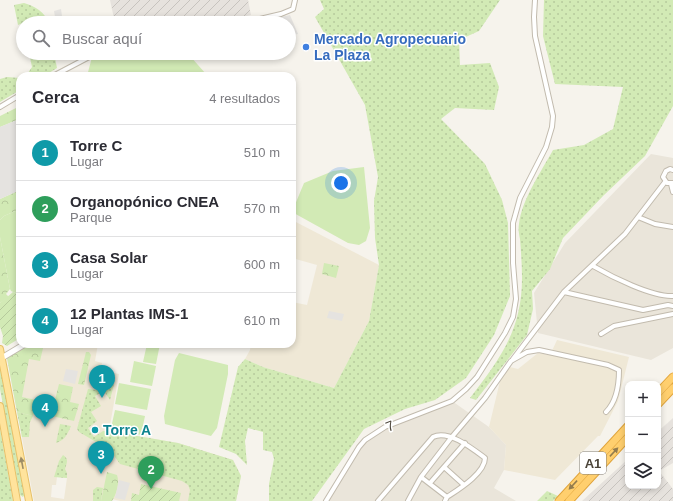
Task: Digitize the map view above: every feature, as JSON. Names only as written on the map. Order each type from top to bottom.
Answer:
[{"type":"highway","points":[[661,390],[673,377]]},
{"type":"highway","points":[[661,401],[673,388]]},
{"type":"highway","name":"A1","points":[[559,501],[625,429]]},
{"type":"highway","name":"A1","points":[[569,501],[625,440]]},
{"type":"main road","points":[[0,349],[29,501]]},
{"type":"main road","points":[[0,406],[17,501]]},
{"type":"street","points":[[268,16],[293,9],[295,0]]},
{"type":"street","name":"7","points":[[326,501],[359,447],[365,440],[385,427],[452,401],[466,389],[478,377],[505,333],[512,317],[516,299],[513,263],[513,223],[520,198],[546,147],[552,127],[553,116],[535,36],[535,0]]},
{"type":"street","points":[[61,72],[83,60]]},
{"type":"street","points":[[0,107],[16,97]]},
{"type":"street","points":[[665,182],[663,177],[664,173],[668,170],[673,170]]},
{"type":"street","points":[[665,182],[672,183],[673,192]]},
{"type":"street","points":[[408,501],[421,477],[451,438],[485,398],[511,361],[564,292],[625,234],[665,182]]},
{"type":"street","points":[[638,217],[655,224],[673,228]]},
{"type":"street","points":[[593,266],[611,276],[639,288],[673,296]]},
{"type":"street","points":[[564,292],[643,310],[668,305],[673,306]]},
{"type":"street","points":[[601,334],[614,326],[673,314]]},
{"type":"street","points":[[1,359],[19,348]]},
{"type":"street","points":[[511,361],[527,352],[539,350],[608,365],[619,370],[619,383],[615,398],[612,406],[606,412]]},
{"type":"street","points":[[378,501],[437,434],[442,434],[464,443],[485,458],[485,462],[474,477],[446,499],[430,483],[421,477]]},
{"type":"street","points":[[430,483],[464,443]]},
{"type":"street","points":[[444,467],[464,485]]},
{"type":"shaded area","points":[[110,0],[248,0],[251,15],[246,16],[113,16]]},
{"type":"shaded area","points":[[61,9],[62,16],[55,16],[54,11]]},
{"type":"shaded area","points":[[16,120],[16,192],[0,199],[0,127]]},
{"type":"shaded area","points":[[651,154],[673,158],[673,348],[651,360],[538,333],[534,293],[565,243]]},
{"type":"shaded area","points":[[296,222],[379,265],[369,321],[334,388],[263,367],[245,359],[250,348],[296,348],[296,303],[307,305],[317,265],[296,259]]},
{"type":"shaded area","points":[[329,311],[344,314],[342,321],[327,318]]},
{"type":"shaded area","points":[[557,340],[629,357],[618,401],[600,436],[598,436],[555,480],[504,470],[506,445],[489,427],[501,377],[510,367],[518,369],[538,353],[550,355]]},
{"type":"shaded area","points":[[23,348],[97,348],[95,361],[102,363],[100,370],[119,374],[109,431],[178,443],[233,460],[241,476],[236,501],[120,501],[112,499],[112,501],[34,501],[7,358]],"holes":[[[57,477],[67,478],[64,499],[51,497],[52,485],[56,485]]]},
{"type":"shaded area","points":[[66,369],[78,371],[75,384],[63,381]]},
{"type":"shaded area","points":[[452,401],[489,427],[506,445],[504,470],[494,488],[516,501],[326,501],[359,447],[375,433]]},
{"type":"shaded area","points":[[673,418],[673,463],[661,470],[661,453],[661,429]]},
{"type":"shaded area","points":[[625,462],[625,489],[661,489],[661,474],[673,489],[673,501],[582,501]]},
{"type":"shaded area","points":[[119,480],[130,483],[125,500],[115,498]]},
{"type":"green space","points":[[320,0],[500,0],[479,31],[459,40],[460,65],[490,63],[499,87],[494,110],[455,108],[441,119],[485,164],[502,200],[508,223],[510,296],[494,335],[466,378],[435,400],[405,409],[364,429],[312,501],[269,501],[269,484],[274,459],[272,452],[263,450],[263,432],[248,428],[245,441],[247,465],[236,454],[219,447],[238,367],[245,359],[263,367],[334,388],[369,321],[379,265],[375,238],[374,201],[378,177],[365,105],[315,17],[324,9]]},
{"type":"green space","points":[[544,0],[673,0],[673,106],[645,156],[603,196],[563,238],[550,269],[532,291],[533,309],[527,335],[476,400],[470,398],[500,357],[513,329],[518,313],[522,278],[519,226],[528,195],[553,150],[584,145],[613,129],[623,87],[555,84],[543,36]]},
{"type":"green space","points":[[24,3],[32,6],[45,16],[16,16],[14,5]]},
{"type":"green space","points":[[30,60],[55,60],[57,68],[50,72],[29,72],[32,67]]},
{"type":"green space","points":[[91,60],[194,60],[204,72],[88,72]]},
{"type":"green space","points":[[7,77],[16,78],[16,92],[0,102],[0,79]]},
{"type":"green space","points":[[16,108],[16,120],[0,127],[0,116]]},
{"type":"green space","points":[[364,167],[370,228],[366,241],[359,245],[348,243],[296,214],[296,202],[304,183],[333,171]]},
{"type":"green space","points":[[16,192],[16,211],[4,216],[0,220],[0,199]]},
{"type":"green space","points":[[16,211],[16,293],[10,289],[0,237],[0,220],[4,216]]},
{"type":"green space","points":[[0,237],[10,289],[6,294],[9,297],[0,303]]},
{"type":"green space","points":[[324,263],[339,266],[336,278],[322,274]]},
{"type":"green space","points":[[13,292],[16,293],[16,340],[7,346],[2,343],[3,336],[0,327],[0,303]]},
{"type":"green space","points":[[23,348],[43,348],[40,361],[29,359],[22,397],[54,404],[59,384],[73,387],[70,402],[79,404],[74,421],[34,412],[33,416],[17,412],[7,358]]},
{"type":"green space","points":[[146,348],[159,348],[156,364],[143,362]]},
{"type":"green space","points":[[86,352],[89,352],[91,355],[84,385],[78,384]]},
{"type":"green space","points":[[179,353],[228,365],[228,374],[217,428],[211,436],[165,424],[164,416],[175,360]]},
{"type":"green space","points":[[134,361],[156,366],[152,386],[130,382]]},
{"type":"green space","points":[[0,365],[25,494],[23,497],[20,495],[0,389]]},
{"type":"green space","points":[[99,381],[114,384],[110,400],[104,391],[95,396],[101,406],[91,412],[97,421],[88,428],[94,437],[103,431],[108,431],[178,443],[233,460],[241,476],[236,501],[188,501],[190,490],[188,485],[182,481],[120,464],[110,450],[79,432],[77,429],[88,389],[96,390]]},
{"type":"green space","points":[[119,383],[151,389],[147,410],[115,404]]},
{"type":"green space","points":[[115,410],[145,416],[141,435],[111,428]]},
{"type":"green space","points":[[17,412],[33,416],[30,422],[29,437],[22,437]]},
{"type":"green space","points":[[60,424],[71,426],[65,437],[56,443]]},
{"type":"green space","points":[[0,428],[13,501],[0,501]]},
{"type":"green space","points":[[63,455],[67,459],[65,469],[67,478],[54,477],[59,461]]},
{"type":"green space","points":[[107,472],[117,475],[117,489],[112,501],[101,501]]},
{"type":"green space","points":[[141,484],[181,493],[179,501],[131,501],[132,493],[139,495]]},
{"type":"green space","points":[[97,487],[103,488],[101,501],[93,501],[93,490]]},
{"type":"green space","points":[[547,491],[558,496],[553,501],[537,501]]},
{"type":"place","name":"Mercado Agropecuario La Plaza","points":[[306,47]]},
{"type":"place","name":"Torre C","points":[[102,398]]},
{"type":"place","name":"12 Plantas IMS-1","points":[[45,427]]},
{"type":"place","name":"Torre A","points":[[95,430]]},
{"type":"place","name":"Casa Solar","points":[[101,474]]},
{"type":"place","name":"Organopónico CNEA","points":[[151,489]]}]
